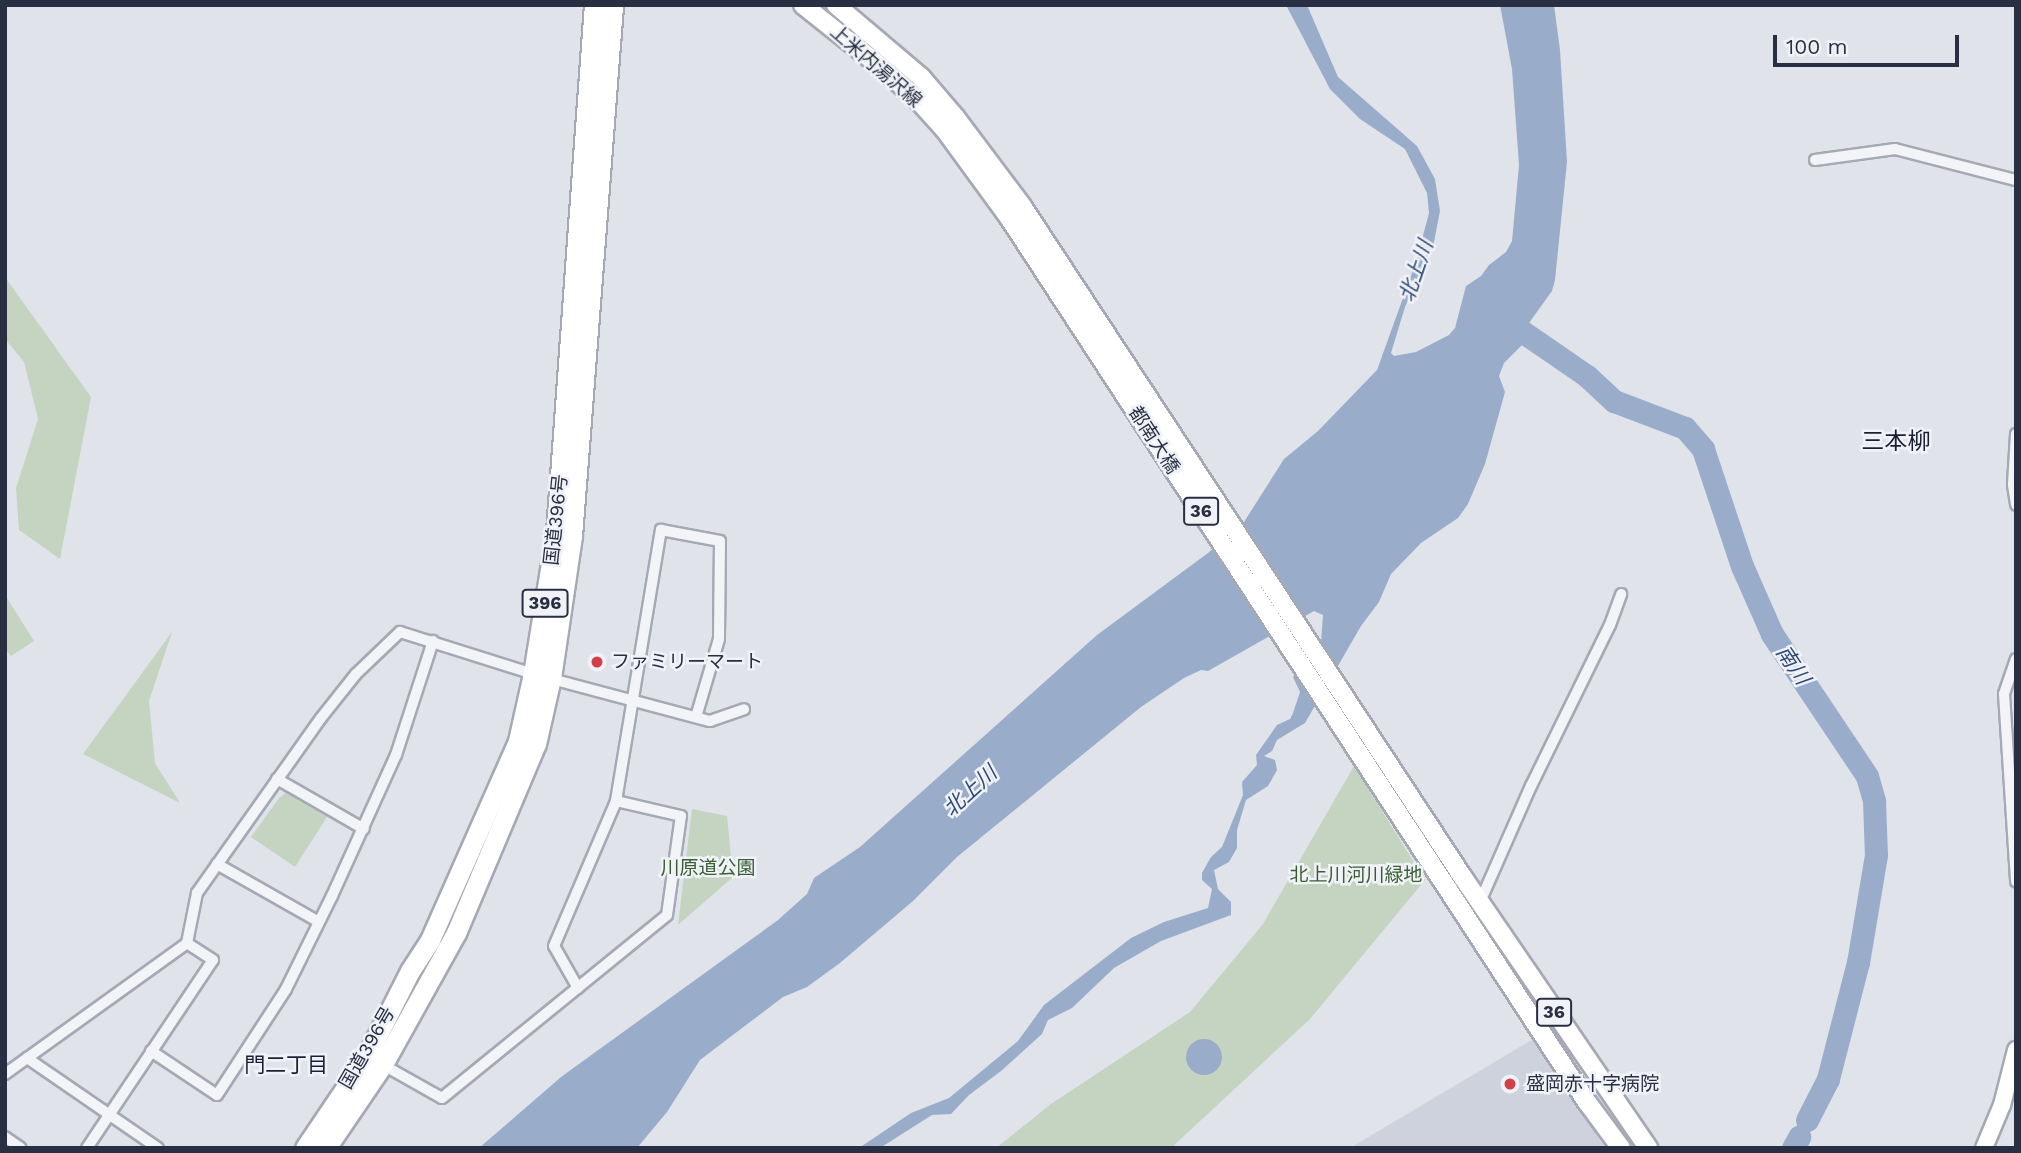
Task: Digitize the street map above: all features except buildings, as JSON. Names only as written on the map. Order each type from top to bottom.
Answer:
[{"type":"highway","name":"国道396号","points":[[542,676],[556,532],[594,5]]},
{"type":"highway","name":"国道396号","points":[[326,1148],[375,1060],[410,971],[430,940],[518,741],[542,676],[572,536],[613,5]]},
{"type":"highway","name":"国道396号","points":[[305,1148],[375,1060]]},
{"type":"main road","name":"上米内湯沢線","points":[[803,5],[951,124]]},
{"type":"main road","name":"上米内湯沢線","points":[[836,5],[922,77],[951,124]]},
{"type":"main road","name":"都南大橋","points":[[951,124],[1022,206],[1480,902]]},
{"type":"main road","name":"都南大橋","points":[[951,124],[1008,216],[1587,1102],[1622,1148]]},
{"type":"main road","name":"36","points":[[1480,902],[1648,1148]]},
{"type":"street","points":[[1815,160],[1895,149],[2016,180]]},
{"type":"street","points":[[2016,434],[2013,485],[2016,505]]},
{"type":"street","points":[[578,988],[554,946],[616,801],[661,530],[720,541],[719,639],[696,717]]},
{"type":"street","points":[[1480,902],[1531,786],[1610,625],[1621,594]]},
{"type":"street","points":[[5,1074],[187,943],[197,893],[356,674],[400,632],[542,676],[710,721],[744,709]]},
{"type":"street","points":[[151,1051],[217,1095],[286,989],[364,829],[396,755],[433,641]]},
{"type":"street","points":[[2016,659],[2004,694],[2016,882]]},
{"type":"street","points":[[278,779],[364,829]]},
{"type":"street","points":[[375,1060],[442,1098],[667,915],[681,816],[616,801]]},
{"type":"street","points":[[217,864],[319,922]]},
{"type":"street","points":[[87,1148],[213,960],[187,943]]},
{"type":"street","points":[[1984,1148],[2001,1105],[2016,1049]]},
{"type":"street","points":[[27,1058],[158,1148]]},
{"type":"street","points":[[5,1137],[16,1147]]},
{"type":"shaded area","name":"盛岡赤十字病院","points":[[1535,1038],[1605,1148],[1350,1148]]},
{"type":"green space","points":[[5,277],[91,397],[60,559],[19,530],[16,488],[38,419],[24,362],[5,339]]},
{"type":"green space","points":[[5,595],[34,641],[11,656],[5,649]]},
{"type":"green space","points":[[172,632],[149,701],[155,763],[180,803],[83,754]]},
{"type":"green space","name":"北上川河川緑地","points":[[1354,766],[1425,880],[1310,1019],[1171,1148],[996,1148],[1051,1104],[1190,1012],[1263,924]]},
{"type":"green space","points":[[286,793],[327,817],[295,867],[251,837],[280,797]]},
{"type":"green space","name":"川原道公園","points":[[692,809],[727,816],[733,877],[678,925]]},
{"type":"water","name":"北上川","points":[[1286,5],[1307,5],[1338,77],[1417,146],[1435,179],[1440,211],[1434,242],[1405,307],[1391,353],[1394,356],[1416,352],[1449,335],[1455,328],[1466,286],[1506,252],[1512,241],[1519,165],[1512,69],[1500,5],[1554,5],[1560,50],[1567,162],[1552,291],[1529,323],[1522,345],[1504,363],[1499,376],[1505,392],[1485,464],[1468,504],[1458,518],[1421,543],[1391,574],[1379,602],[1361,626],[1305,723],[1277,740],[1272,751],[1264,756],[1275,760],[1277,770],[1268,786],[1246,800],[1237,830],[1237,848],[1229,862],[1214,870],[1218,889],[1231,902],[1231,915],[1161,941],[1114,968],[1072,1008],[1048,1020],[1042,1034],[1001,1071],[969,1095],[951,1114],[932,1115],[880,1148],[859,1148],[911,1113],[949,1098],[1018,1041],[1044,1005],[1131,938],[1164,922],[1208,908],[1212,889],[1202,880],[1202,873],[1211,857],[1222,847],[1243,795],[1242,782],[1257,765],[1256,755],[1277,725],[1290,719],[1293,713],[1300,692],[1293,677],[1321,642],[1323,615],[1314,611],[1208,671],[1201,670],[1184,678],[1141,707],[957,857],[913,901],[840,963],[807,987],[783,997],[700,1060],[667,1112],[637,1148],[479,1148],[561,1077],[778,920],[807,894],[814,878],[860,847],[1097,635],[1208,553],[1244,522],[1284,459],[1318,431],[1377,370],[1416,262],[1429,213],[1427,193],[1405,149],[1360,119],[1330,89]]},
{"type":"water","points":[[1204,1039],[1217,1044],[1222,1057],[1217,1070],[1204,1075],[1191,1070],[1186,1057],[1191,1044]]},
{"type":"waterway","name":"南川","points":[[1504,311],[1520,330],[1587,376],[1614,401],[1685,428],[1703,449],[1742,566],[1772,634],[1867,776],[1874,801],[1876,855],[1858,962],[1828,1079],[1807,1120]]},
{"type":"waterway","name":"南川","points":[[1793,1148],[1799,1137]]},
{"type":"place","name":"ファミリーマート","points":[[597,662]]},
{"type":"place","name":"盛岡赤十字病院","points":[[1510,1084]]},
{"type":"district","name":"三本柳","points":[[1896,442]]},
{"type":"district","name":"門二丁目","points":[[286,1065]]}]
